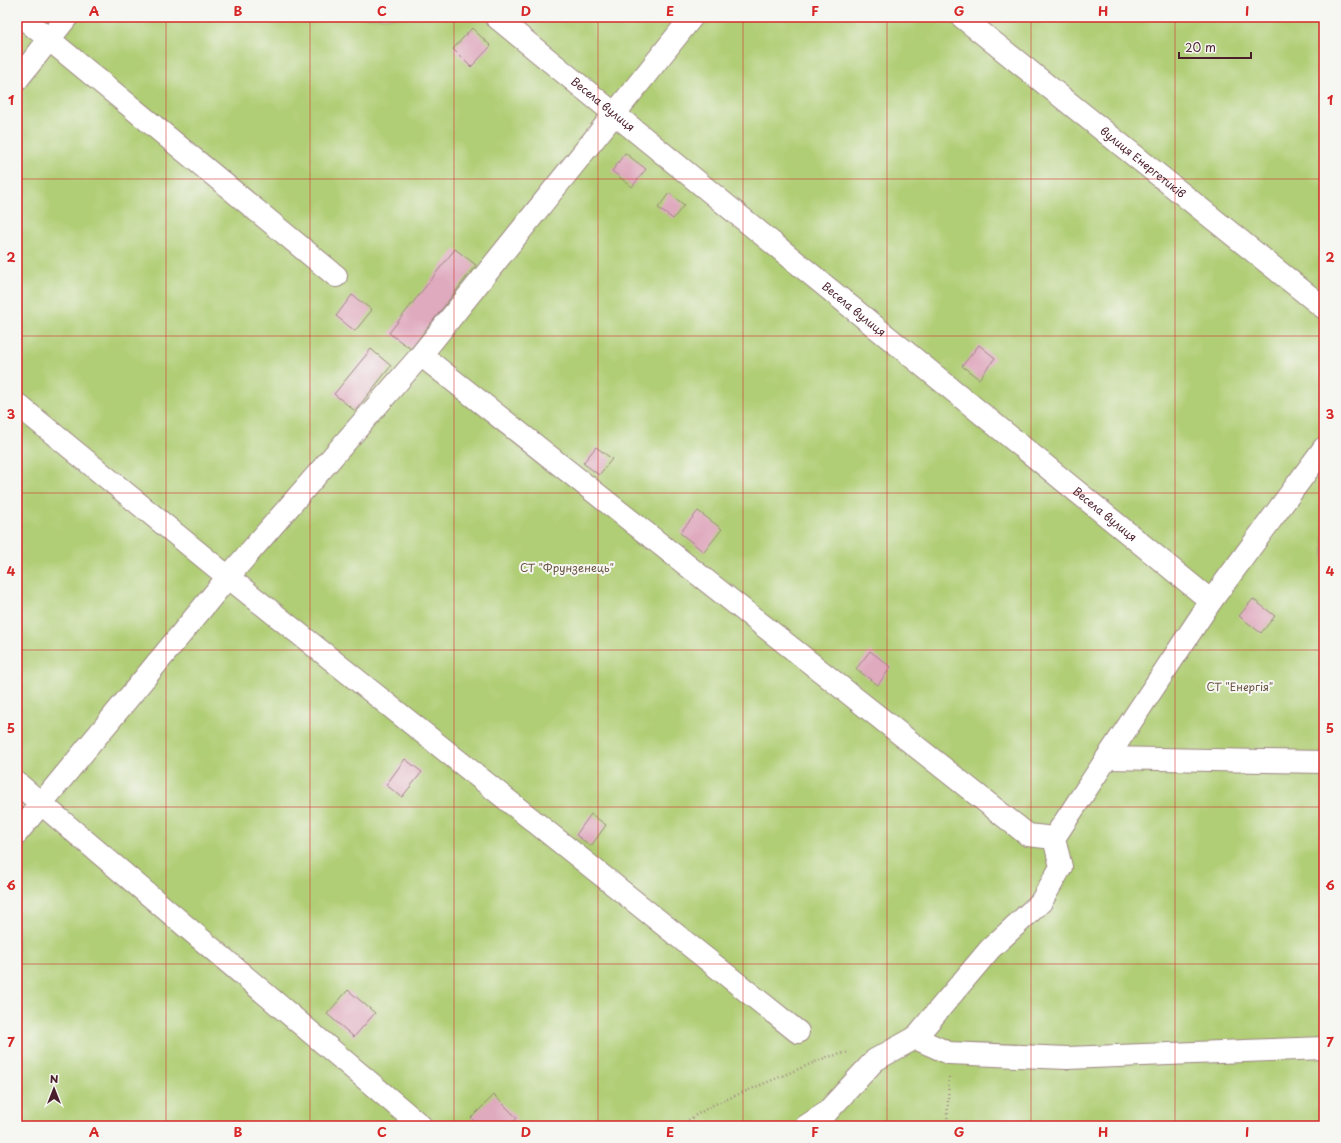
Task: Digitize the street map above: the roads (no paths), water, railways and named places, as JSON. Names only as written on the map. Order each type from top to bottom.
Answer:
[{"type":"lane","points":[[22,17],[336,276]]},
{"type":"lane","points":[[17,80],[68,17]]},
{"type":"lane","name":"Весела вулиця","points":[[496,17],[1211,601]]},
{"type":"lane","points":[[17,833],[228,577],[421,355],[692,17]]},
{"type":"lane","name":"вулиця Енергетиків","points":[[962,17],[1324,308]]},
{"type":"lane","points":[[421,355],[1028,835],[1054,838]]},
{"type":"lane","points":[[17,404],[228,577],[798,1032]]},
{"type":"lane","points":[[806,1126],[826,1113],[875,1060],[915,1038],[990,949],[1041,902],[1061,867],[1054,838],[1211,601],[1324,448]]},
{"type":"lane","points":[[1107,758],[1324,762]]},
{"type":"lane","points":[[17,783],[421,1126]]},
{"type":"lane","points":[[915,1038],[949,1053],[1067,1058],[1324,1048]]},
{"type":"park label","name":"СТ \"Фрунзенець\"","points":[[567,568]]},
{"type":"park label","name":"СТ \"Енергія\"","points":[[1240,687]]}]
